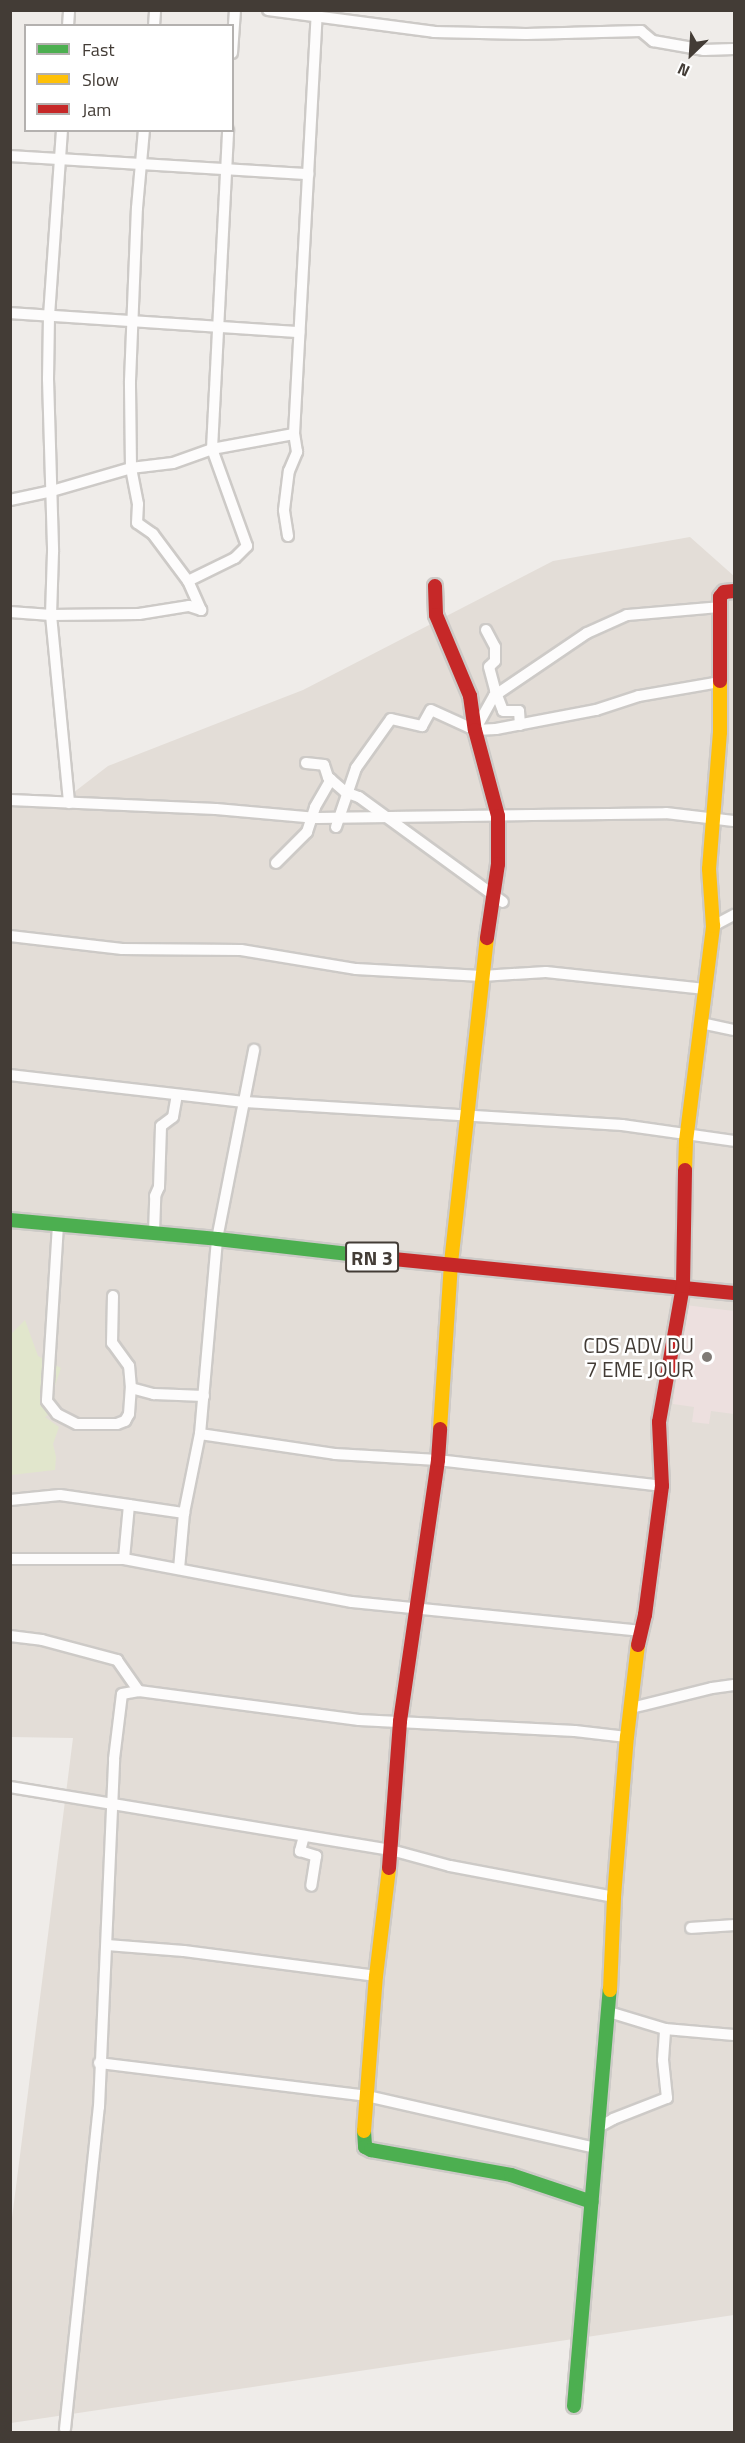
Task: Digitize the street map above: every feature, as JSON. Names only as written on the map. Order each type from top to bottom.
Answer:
[{"type":"main road","points":[[435,586],[436,615],[470,696],[475,730],[498,816],[498,899],[482,976],[481,1009],[451,1263],[438,1460],[400,1720],[392,1850],[376,1976],[363,2141],[365,2147],[511,2175],[592,2202]]},
{"type":"main road","points":[[574,2406],[609,2012],[614,1897],[627,1737],[640,1630],[645,1615],[662,1486],[659,1422],[683,1286],[687,1132],[713,926],[709,869],[720,732],[720,607],[722,594],[735,591]]},
{"type":"main road","name":"RN 3","points":[[10,1220],[217,1239],[338,1254],[451,1263],[735,1293]]},
{"type":"street","points":[[268,10],[434,32],[535,34],[641,31],[653,41],[704,50],[735,49]]},
{"type":"street","points":[[288,536],[284,510],[289,471],[297,452],[294,434],[317,16]]},
{"type":"street","points":[[62,132],[49,316],[52,491],[51,615],[69,803]]},
{"type":"street","points":[[10,612],[51,615],[139,614],[189,606],[201,609],[188,581],[153,534],[137,523],[138,504],[131,468],[132,323],[144,132]]},
{"type":"street","points":[[188,581],[235,558],[247,546],[212,450],[228,132]]},
{"type":"street","points":[[10,156],[308,174]]},
{"type":"street","points":[[10,313],[132,323],[299,332]]},
{"type":"street","points":[[10,500],[52,491],[131,468],[173,463],[212,450],[294,434]]},
{"type":"street","points":[[475,730],[497,694],[587,633],[627,615],[720,607]]},
{"type":"street","points":[[486,630],[495,647],[495,661],[489,667],[503,711],[519,711],[520,725]]},
{"type":"street","points":[[338,823],[356,768],[391,719],[422,726],[431,710],[475,730],[520,725],[596,710],[639,696],[720,682]]},
{"type":"street","points":[[306,763],[324,765],[330,780],[347,793],[359,797],[498,899]]},
{"type":"street","points":[[276,863],[307,832],[330,780]]},
{"type":"street","points":[[10,800],[216,809],[312,818],[338,823],[388,819],[666,813],[735,821]]},
{"type":"street","points":[[713,926],[735,915]]},
{"type":"street","points":[[10,936],[122,949],[241,950],[356,969],[482,976],[546,972],[705,989]]},
{"type":"street","points":[[701,1023],[735,1030]]},
{"type":"street","points":[[179,1569],[184,1512],[200,1434],[217,1239],[254,1050]]},
{"type":"street","points":[[10,1075],[245,1102],[622,1125],[687,1132],[735,1141]]},
{"type":"street","points":[[154,1233],[155,1196],[159,1187],[161,1126],[173,1117],[177,1095]]},
{"type":"street","points":[[58,1226],[47,1401],[50,1407],[66,1420],[77,1424],[117,1424],[125,1421],[129,1414],[131,1388],[129,1366],[112,1343],[113,1296]]},
{"type":"street","points":[[131,1388],[154,1394],[204,1396]]},
{"type":"street","points":[[200,1434],[335,1454],[438,1460],[662,1486]]},
{"type":"street","points":[[10,1500],[60,1495],[184,1512]]},
{"type":"street","points":[[124,1559],[129,1505]]},
{"type":"street","points":[[10,1559],[124,1559],[352,1602],[640,1630]]},
{"type":"street","points":[[10,1636],[42,1640],[117,1660],[139,1691]]},
{"type":"street","points":[[631,1708],[712,1688],[735,1685]]},
{"type":"street","points":[[65,2429],[99,2107],[99,2063],[107,1945],[112,1804],[122,1694],[139,1691],[359,1720],[400,1720],[575,1731],[627,1737]]},
{"type":"street","points":[[10,1787],[392,1850],[450,1866],[614,1897]]},
{"type":"street","points":[[304,1836],[300,1851],[316,1856],[311,1886]]},
{"type":"street","points":[[691,1928],[735,1925]]},
{"type":"street","points":[[107,1945],[229,1956],[376,1976]]},
{"type":"street","points":[[609,2012],[665,2029],[735,2035]]},
{"type":"street","points":[[597,2128],[613,2119],[667,2098],[663,2060],[665,2029]]},
{"type":"street","points":[[99,2063],[368,2096],[596,2148]]},
{"type":"shaded area","points":[[690,537],[734,576],[734,2315],[11,2423],[11,2226],[73,1738],[11,1737],[11,800],[60,803],[108,766],[303,690],[553,561]]},
{"type":"shaded area","name":"CDS ADV DU 7 EME JOUR","points":[[685,1305],[734,1311],[734,1414],[711,1411],[709,1424],[692,1422],[694,1407],[673,1404]]},
{"type":"green space","points":[[25,1320],[38,1356],[61,1368],[52,1394],[57,1409],[45,1417],[59,1427],[53,1444],[56,1457],[55,1470],[11,1475],[10,1335]]},
{"type":"traffic: fast","points":[[10,1220],[217,1239],[393,1259]]},
{"type":"traffic: fast","points":[[574,2406],[610,1990]]},
{"type":"traffic: fast","points":[[364,2131],[365,2147],[371,2150],[511,2175],[592,2202]]},
{"type":"traffic: slow","points":[[685,1170],[686,1141],[713,926],[709,869],[720,732],[720,681]]},
{"type":"traffic: slow","points":[[440,1429],[451,1263],[487,938]]},
{"type":"traffic: slow","points":[[610,1990],[614,1897],[627,1737],[638,1645]]},
{"type":"traffic: slow","points":[[364,2131],[376,1976],[389,1868]]},
{"type":"traffic: jam","points":[[435,586],[436,615],[470,696],[475,730],[498,816],[498,864],[487,938]]},
{"type":"traffic: jam","points":[[720,681],[720,597],[724,592],[734,591]]},
{"type":"traffic: jam","points":[[638,1645],[645,1615],[662,1486],[659,1422],[683,1286],[685,1170]]},
{"type":"traffic: jam","points":[[393,1259],[734,1293]]},
{"type":"traffic: jam","points":[[389,1868],[400,1721],[438,1460],[440,1429]]},
{"type":"place","name":"CDS ADV DU 7 EME JOUR","points":[[707,1357]]}]
